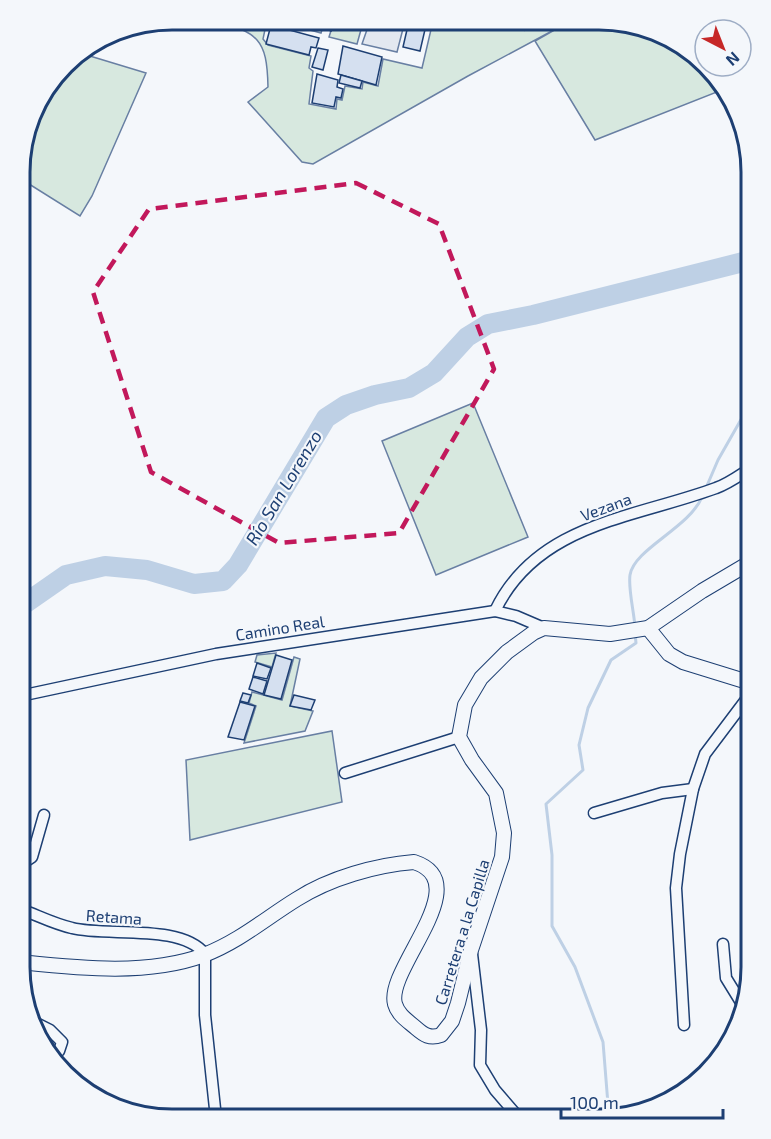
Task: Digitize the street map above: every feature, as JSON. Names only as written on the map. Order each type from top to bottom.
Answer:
[{"type":"street","name":"Vezana","points":[[495,611],[504,594],[524,571],[565,540],[605,521],[717,488],[741,474]]},
{"type":"street","points":[[345,773],[459,737],[465,705],[481,678],[520,640],[544,628],[623,633],[644,629],[741,568]]},
{"type":"street","name":"Camino Real","points":[[30,694],[216,654],[495,611],[516,616],[544,628]]},
{"type":"street","points":[[644,629],[669,654],[683,662],[741,680]]},
{"type":"street","points":[[684,1025],[676,888],[680,854],[693,789],[705,754],[741,706]]},
{"type":"street","name":"Carretera a la Capilla","points":[[30,963],[72,967],[134,967],[179,963],[241,938],[309,892],[359,873],[414,862],[423,865],[430,872],[437,893],[429,918],[397,984],[394,1003],[400,1015],[423,1034],[435,1037],[441,1035],[452,1021],[471,950],[502,857],[504,833],[502,812],[496,793],[472,760],[459,737]]},
{"type":"street","points":[[594,813],[662,794],[693,789]]},
{"type":"street","points":[[30,858],[44,815]]},
{"type":"street","name":"Retama","points":[[30,913],[74,929],[162,935],[192,944],[205,954]]},
{"type":"street","points":[[723,944],[726,978],[738,997]]},
{"type":"street","points":[[471,950],[477,986],[480,1065],[495,1090],[511,1109]]},
{"type":"street","points":[[205,954],[205,1015],[215,1109]]},
{"type":"street","points":[[44,1027],[62,1042],[58,1052]]},
{"type":"highlighted area","points":[[356,183],[439,224],[494,369],[399,533],[279,543],[151,472],[93,292],[149,209]]},
{"type":"shaded area","points":[[242,30],[265,30],[263,39],[268,45],[311,56],[309,68],[313,71],[309,104],[336,109],[337,99],[342,100],[345,86],[362,89],[363,82],[378,86],[383,59],[422,68],[431,30],[554,30],[313,164],[302,162],[248,102],[268,87],[265,58],[257,40]]},
{"type":"shaded area","points":[[331,30],[361,30],[357,44],[329,37]]},
{"type":"shaded area","points":[[367,30],[403,30],[397,52],[362,44]]},
{"type":"shaded area","points":[[554,30],[617,31],[653,41],[685,59],[693,66],[693,78],[705,78],[716,92],[595,140],[535,41]]},
{"type":"shaded area","points":[[90,56],[146,73],[92,196],[80,216],[30,185],[31,154],[41,118],[54,93],[65,78]]},
{"type":"shaded area","points":[[473,403],[528,537],[436,575],[382,441]]},
{"type":"shaded area","points":[[276,653],[272,667],[255,662],[257,655]]},
{"type":"shaded area","points":[[294,657],[300,659],[290,706],[313,711],[305,731],[244,743],[256,706],[249,703],[252,692],[282,700]]},
{"type":"shaded area","points":[[332,731],[342,802],[190,840],[186,760]]},
{"type":"building","points":[[270,30],[289,30],[319,38],[316,48],[311,47],[309,55],[266,44]]},
{"type":"building","points":[[407,30],[425,30],[420,51],[403,47]]},
{"type":"building","points":[[343,46],[382,57],[376,85],[338,74]]},
{"type":"building","points":[[318,48],[328,50],[323,70],[312,67]]},
{"type":"building","points":[[317,74],[338,80],[337,87],[343,89],[341,98],[336,97],[334,107],[312,103]]},
{"type":"building","points":[[341,75],[362,81],[360,88],[339,83]]},
{"type":"building","points":[[276,655],[292,660],[281,699],[264,695]]},
{"type":"building","points":[[257,663],[271,668],[267,679],[253,676]]},
{"type":"building","points":[[253,677],[267,681],[263,694],[249,689]]},
{"type":"building","points":[[243,693],[251,695],[248,703],[240,701]]},
{"type":"building","points":[[294,695],[315,700],[311,710],[290,706]]},
{"type":"building","points":[[240,702],[255,706],[244,740],[228,737]]},
{"type":"waterway","name":"Río San Lorenzo","points":[[30,600],[66,575],[105,566],[147,570],[194,584],[223,581],[238,565],[326,418],[346,405],[375,395],[409,388],[434,373],[467,337],[488,324],[533,315],[741,263]]},
{"type":"waterway","points":[[706,488],[718,460],[741,420]]},
{"type":"waterway","points":[[635,627],[630,593],[630,575],[634,565],[651,547],[686,519],[702,497]]},
{"type":"waterway","points":[[608,1108],[603,1042],[575,967],[552,926],[552,855],[546,804],[583,770],[579,745],[588,708],[611,660],[636,643],[635,633]]}]
